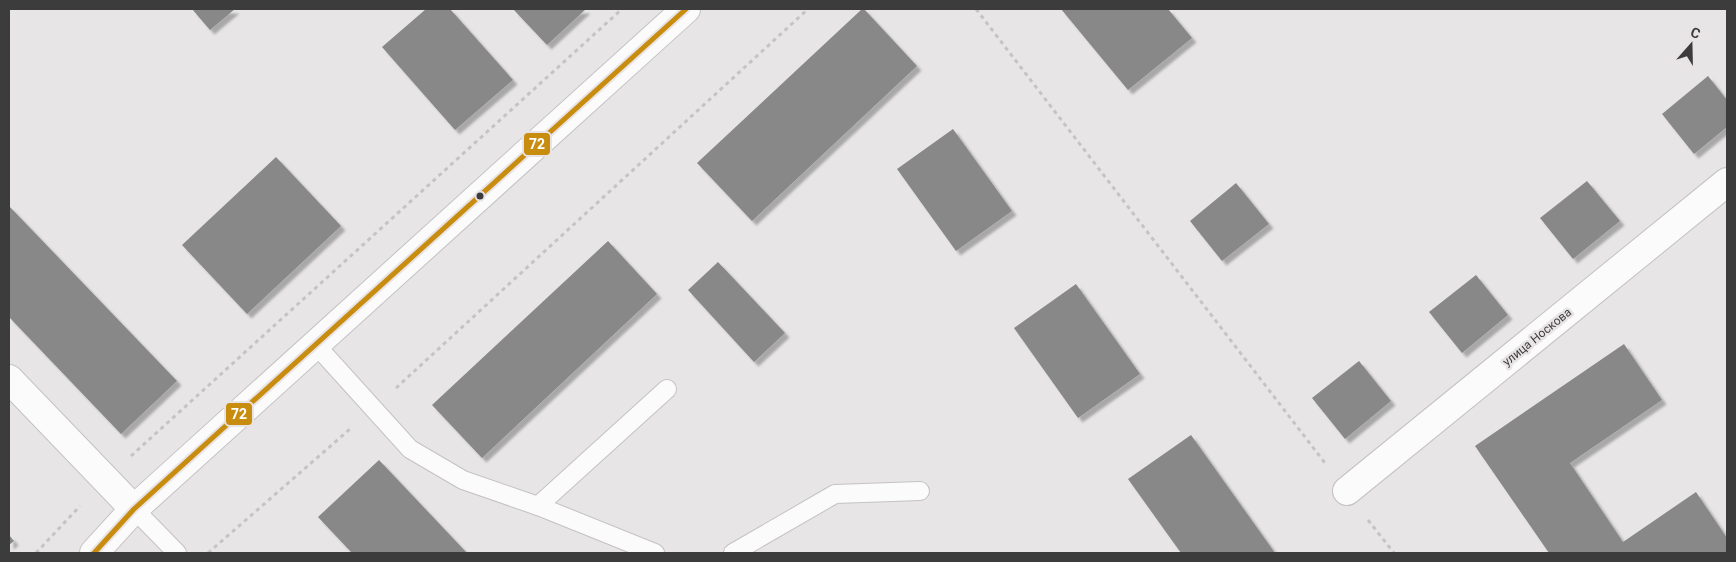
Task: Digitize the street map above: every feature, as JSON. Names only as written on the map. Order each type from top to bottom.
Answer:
[{"type":"main road","points":[[94,553],[134,509],[686,9]]},
{"type":"main road","name":"улица Носкова","points":[[1347,491],[1727,182]]},
{"type":"main road","points":[[9,379],[134,509]]},
{"type":"lane","points":[[316,344],[410,449],[463,480],[538,506],[655,553]]},
{"type":"lane","points":[[538,506],[667,389]]},
{"type":"lane","points":[[733,553],[835,494],[920,491]]},
{"type":"lane","points":[[134,509],[177,553]]},
{"type":"path","points":[[36,553],[105,479],[622,9]]},
{"type":"path","points":[[207,553],[373,408],[808,9]]},
{"type":"path","points":[[976,9],[1394,553]]},
{"type":"building","points":[[192,9],[235,9],[210,30]]},
{"type":"building","points":[[426,9],[450,9],[513,80],[455,130],[382,47]]},
{"type":"building","points":[[513,9],[586,9],[547,45]]},
{"type":"building","points":[[862,9],[917,66],[752,221],[697,163]]},
{"type":"building","points":[[1061,9],[1168,9],[1192,38],[1128,90]]},
{"type":"building","points":[[1708,76],[1727,100],[1727,127],[1694,154],[1662,114]]},
{"type":"building","points":[[953,129],[1012,211],[956,251],[897,169]]},
{"type":"building","points":[[276,157],[341,226],[247,314],[182,245]]},
{"type":"building","points":[[1587,181],[1620,221],[1573,259],[1540,218]]},
{"type":"building","points":[[1236,183],[1269,224],[1222,261],[1190,221]]},
{"type":"building","points":[[9,206],[177,381],[121,434],[9,317]]},
{"type":"building","points":[[608,241],[657,294],[482,458],[432,405]]},
{"type":"building","points":[[718,262],[785,333],[754,362],[688,290]]},
{"type":"building","points":[[1476,275],[1508,315],[1462,353],[1429,312]]},
{"type":"building","points":[[1076,284],[1140,374],[1078,418],[1014,328]]},
{"type":"building","points":[[1624,344],[1662,400],[1570,463],[1623,542],[1696,492],[1727,538],[1727,553],[1549,553],[1475,446]]},
{"type":"building","points":[[1359,361],[1391,401],[1345,439],[1312,398]]},
{"type":"building","points":[[1191,435],[1275,553],[1181,553],[1128,479]]},
{"type":"building","points":[[379,460],[467,553],[352,553],[318,517]]},
{"type":"building","points":[[9,535],[14,541],[9,545]]},
{"type":"transit line","name":"72","points":[[94,553],[134,509],[686,9]]}]
